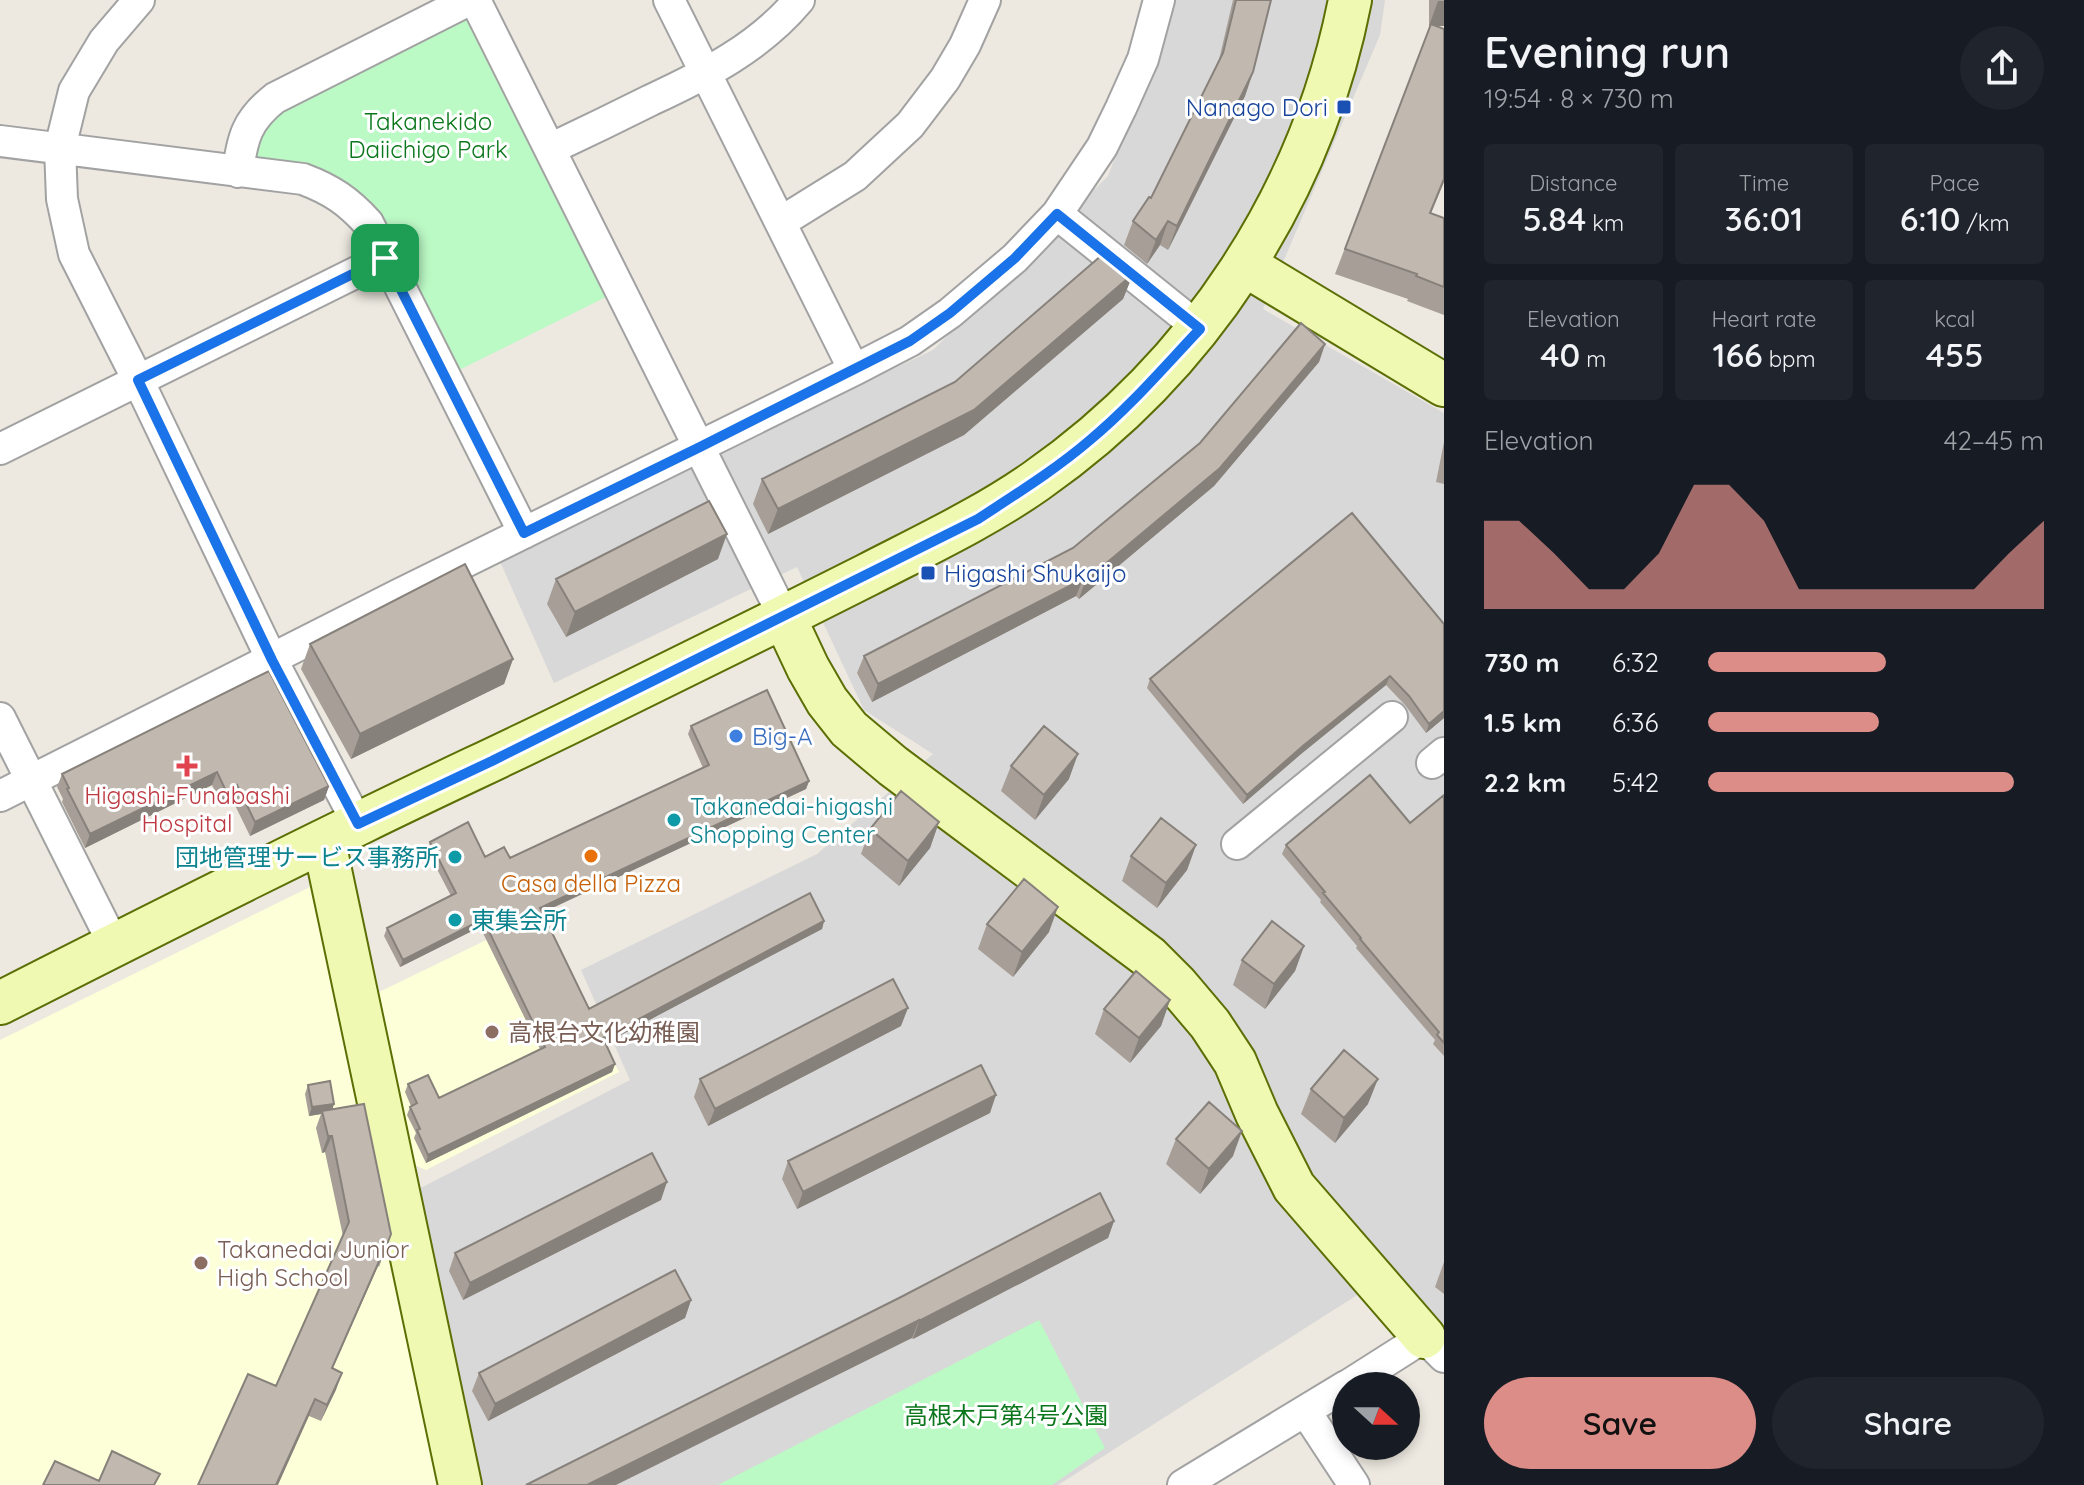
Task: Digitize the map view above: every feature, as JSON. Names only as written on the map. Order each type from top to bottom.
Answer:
[{"type":"street","points":[[139,0],[104,41],[74,91],[60,148],[62,199],[74,254],[272,660],[341,833],[460,1485]]},
{"type":"street","points":[[238,172],[247,129],[275,98],[469,0]]},
{"type":"street","points":[[475,0],[827,701],[849,729],[893,766],[1149,957],[1210,1024],[1235,1062],[1294,1187],[1434,1347],[1378,1372]]},
{"type":"street","points":[[669,0],[854,370]]},
{"type":"street","points":[[550,149],[706,74],[754,42],[799,0]]},
{"type":"street","points":[[781,222],[855,176],[910,125],[945,79],[965,45],[985,0]]},
{"type":"street","points":[[0,796],[910,341],[950,313],[1015,258],[1057,214],[1102,147],[1121,108],[1143,59],[1159,0]]},
{"type":"street","points":[[0,1003],[784,617],[978,519],[1036,481],[1090,440],[1147,386],[1200,329],[1245,265],[1288,188],[1322,104],[1337,59],[1350,0]]},
{"type":"street","points":[[0,141],[303,179],[341,196],[368,223],[524,533]]},
{"type":"street","points":[[1057,214],[1200,329]]},
{"type":"street","points":[[0,449],[385,258]]},
{"type":"street","points":[[1245,265],[1444,385]]},
{"type":"street","points":[[1237,844],[1392,717]]},
{"type":"street","points":[[0,718],[114,945]]},
{"type":"street","points":[[1183,1485],[1332,1395]]},
{"type":"street","points":[[1306,1412],[1354,1485]]},
{"type":"shaded area","points":[[1175,0],[1385,0],[1380,35],[1263,309],[1444,413],[1444,1325],[1395,1271],[1058,1485],[474,1485],[409,1194],[630,1080],[581,970],[817,854],[933,754],[864,710],[797,567],[554,683],[498,557],[933,350],[1108,176]]},
{"type":"shaded area","name":"Takanedai Junior High School","points":[[322,881],[448,1485],[0,1485],[0,1040]]},
{"type":"shaded area","name":"高根台文化幼稚園","points":[[538,915],[619,1072],[426,1170],[412,1164],[377,993]]},
{"type":"green space","name":"Takanekido Daiichigo Park","points":[[461,14],[472,17],[610,295],[457,371],[344,183],[312,169],[257,161],[248,150],[264,118]]},
{"type":"green space","name":"高根木戸第4号公園","points":[[1039,1320],[1105,1448],[1052,1485],[718,1485]]},
{"type":"building","points":[[1236,0],[1271,0],[1253,72],[1177,226],[1168,221],[1156,240],[1133,221],[1151,198],[1223,53]]},
{"type":"building","points":[[1431,24],[1444,29],[1444,179],[1430,213],[1444,218],[1444,287],[1417,274],[1345,249]]},
{"type":"building","points":[[1110,248],[1133,274],[974,410],[778,509],[762,479],[955,382]]},
{"type":"building","points":[[1301,323],[1325,344],[1220,468],[1085,581],[1083,579],[878,684],[864,656],[1073,548],[1200,443]]},
{"type":"building","points":[[709,501],[727,534],[575,612],[556,579]]},
{"type":"building","points":[[1352,513],[1444,624],[1444,711],[1429,724],[1390,676],[1247,795],[1150,679]]},
{"type":"building","points":[[465,564],[513,659],[360,734],[310,644]]},
{"type":"building","points":[[269,671],[329,786],[255,822],[237,785],[226,791],[217,772],[90,834],[62,774]]},
{"type":"building","points":[[767,690],[809,781],[540,908],[589,1009],[810,893],[824,921],[603,1038],[615,1064],[428,1155],[410,1107],[417,1103],[408,1084],[428,1075],[439,1098],[545,1047],[483,919],[403,960],[387,928],[456,893],[430,842],[468,822],[485,857],[504,847],[510,858],[709,765],[691,726]]},
{"type":"building","points":[[1044,726],[1078,754],[1044,795],[1011,766]]},
{"type":"building","points":[[1370,775],[1410,823],[1444,795],[1444,1043],[1437,1035],[1439,1032],[1286,845]]},
{"type":"building","points":[[901,791],[939,822],[908,861],[870,829]]},
{"type":"building","points":[[1161,818],[1196,845],[1166,883],[1131,856]]},
{"type":"building","points":[[1024,879],[1058,907],[1022,952],[987,924]]},
{"type":"building","points":[[1272,921],[1304,946],[1274,984],[1242,960]]},
{"type":"building","points":[[1136,971],[1170,1000],[1139,1038],[1104,1009]]},
{"type":"building","points":[[893,979],[908,1008],[715,1109],[700,1079]]},
{"type":"building","points":[[1344,1050],[1378,1079],[1344,1118],[1311,1089]]},
{"type":"building","points":[[981,1065],[996,1095],[803,1192],[788,1161]]},
{"type":"building","points":[[330,1081],[334,1104],[312,1107],[308,1085]]},
{"type":"building","points":[[1209,1102],[1242,1131],[1209,1169],[1176,1139]]},
{"type":"building","points":[[364,1104],[391,1234],[332,1368],[342,1373],[327,1405],[315,1399],[276,1485],[198,1485],[248,1374],[276,1386],[349,1222],[332,1136],[328,1136],[322,1111]]},
{"type":"building","points":[[652,1153],[667,1182],[470,1283],[455,1253]]},
{"type":"building","points":[[1100,1193],[1114,1221],[919,1321],[587,1485],[526,1485],[901,1297]]},
{"type":"building","points":[[675,1270],[691,1300],[495,1404],[479,1373]]},
{"type":"building","points":[[112,1451],[160,1474],[154,1485],[43,1485],[55,1461],[99,1481]]},
{"type":"place","name":"Nanago Dori","points":[[1344,107]]},
{"type":"place","name":"Higashi Shukaijo","points":[[928,573]]},
{"type":"place","name":"Big-A","points":[[736,736]]},
{"type":"place","name":"Higashi-Funabashi Hospital","points":[[187,766]]},
{"type":"place","name":"Takanedai-higashi Shopping Center","points":[[674,820]]},
{"type":"place","name":"Casa della Pizza","points":[[591,856]]},
{"type":"place","name":"団地管理サービス事務所","points":[[455,857]]},
{"type":"place","name":"東集会所","points":[[455,920]]},
{"type":"place","name":"高根台文化幼稚園","points":[[492,1032]]},
{"type":"place","name":"Takanedai Junior High School","points":[[201,1263]]},
{"type":"route","points":[[1057,214],[1200,329],[1147,386],[1090,440],[978,519],[492,761],[358,824],[272,660],[138,380],[385,258],[524,533],[910,341],[950,313],[1015,258],[1057,214]]}]
